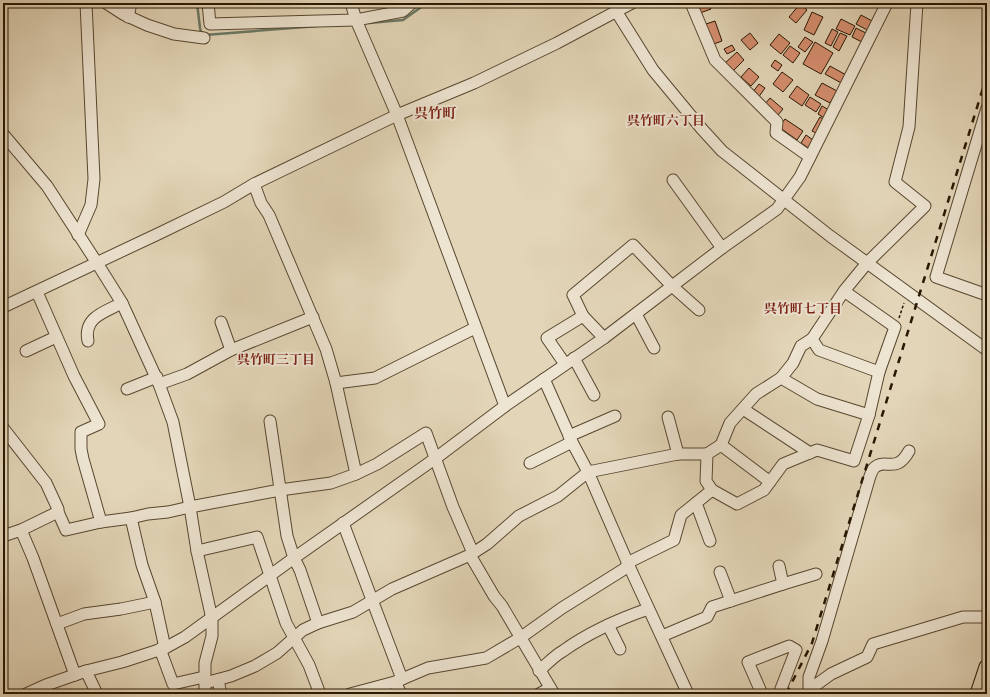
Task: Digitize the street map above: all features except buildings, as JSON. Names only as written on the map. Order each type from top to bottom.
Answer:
[{"type":"main road","points":[[978,694],[987,667]]},
{"type":"street","points":[[78,235],[91,205],[94,179],[86,3]]},
{"type":"street","points":[[106,3],[128,17],[147,25],[174,34],[204,38]]},
{"type":"street","points":[[128,17],[131,3]]},
{"type":"street","points":[[208,3],[210,24],[357,23],[403,10],[412,3]]},
{"type":"street","points":[[351,3],[357,23],[397,115],[505,406]]},
{"type":"street","points":[[3,307],[224,202],[254,184],[397,115],[474,83],[550,47],[632,3]]},
{"type":"street","points":[[691,3],[715,60],[777,122],[776,133],[810,157]]},
{"type":"street","points":[[26,694],[46,685],[86,671],[122,662],[163,648],[185,637],[436,458],[505,406],[604,338],[722,248],[777,209],[800,177],[887,3]]},
{"type":"street","points":[[131,518],[142,565],[155,602],[163,648],[174,684],[205,685],[255,666],[277,653],[303,630],[318,623],[353,612],[392,589],[472,554],[488,544],[519,516],[558,496],[588,472],[678,454],[707,454],[721,445],[730,423],[756,394],[781,378],[793,363],[801,346],[812,339],[844,291],[867,263],[925,206],[895,182],[909,127],[917,3]]},
{"type":"street","points":[[616,11],[653,70],[722,151],[867,263],[987,350]]},
{"type":"street","points":[[987,108],[936,277],[987,295]]},
{"type":"street","points":[[3,134],[47,186],[97,263],[122,303],[158,380],[173,422],[197,551],[212,619],[212,636],[207,656],[205,685]]},
{"type":"street","points":[[673,180],[722,248]]},
{"type":"street","points":[[254,184],[261,203],[269,215],[326,349],[336,383],[356,474]]},
{"type":"street","points":[[604,338],[583,316],[573,295],[633,246],[672,286],[699,310]]},
{"type":"street","points":[[707,454],[706,481],[712,490],[737,504],[764,490],[783,464],[817,450],[854,461],[869,415],[879,372],[895,327],[844,291]]},
{"type":"street","points":[[37,292],[74,376],[100,424],[80,432],[81,449],[101,522]]},
{"type":"street","points":[[88,341],[86,332],[93,318],[122,303]]},
{"type":"street","points":[[636,314],[654,348]]},
{"type":"street","points":[[583,316],[548,338],[570,361],[594,395]]},
{"type":"street","points":[[127,389],[158,380],[187,374],[231,350],[312,317]]},
{"type":"street","points":[[221,322],[231,350]]},
{"type":"street","points":[[336,383],[375,378],[475,328]]},
{"type":"street","points":[[26,351],[56,338]]},
{"type":"street","points":[[812,339],[819,350],[879,372]]},
{"type":"street","points":[[781,378],[817,399],[869,415]]},
{"type":"street","points":[[544,380],[570,439],[588,472],[648,609],[688,694]]},
{"type":"street","points":[[743,408],[810,453]]},
{"type":"street","points":[[530,463],[570,439],[615,416]]},
{"type":"street","points":[[668,417],[678,454]]},
{"type":"street","points":[[270,421],[287,536],[318,623]]},
{"type":"street","points":[[3,428],[46,483],[66,530],[101,522],[168,512],[280,490],[331,483],[356,474],[377,464],[426,433],[472,554],[494,596],[502,606],[552,691],[539,694]]},
{"type":"street","points":[[721,445],[770,482]]},
{"type":"street","points":[[808,692],[809,677],[822,641],[870,476],[874,468],[881,464],[899,464],[906,457],[909,451]]},
{"type":"street","points":[[350,694],[399,680],[428,668],[486,658],[520,638],[628,564],[674,540],[681,514],[712,490]]},
{"type":"street","points":[[696,503],[710,541]]},
{"type":"street","points":[[3,536],[21,530],[58,512]]},
{"type":"street","points":[[343,524],[373,600],[399,680],[401,694]]},
{"type":"street","points":[[21,530],[33,558],[75,675]]},
{"type":"street","points":[[197,551],[257,537],[286,623],[309,665],[319,694]]},
{"type":"street","points":[[779,566],[784,584]]},
{"type":"street","points":[[720,572],[731,601]]},
{"type":"street","points":[[662,636],[707,617],[712,607],[816,574]]},
{"type":"street","points":[[57,624],[84,614],[121,609],[155,602]]},
{"type":"street","points":[[539,671],[562,651],[608,625],[648,609]]},
{"type":"street","points":[[808,692],[831,674],[867,657],[873,644],[963,617],[987,617]]},
{"type":"street","points":[[608,625],[620,649]]},
{"type":"street","points":[[762,694],[748,662],[789,646],[796,650],[779,694]]},
{"type":"street","points":[[86,671],[97,694]]},
{"type":"street","points":[[218,680],[221,694]]},
{"type":"path","points":[[895,327],[908,293]]},
{"type":"waterway","points":[[197,3],[200,28],[201,32],[205,35],[318,26]]},
{"type":"waterway","points":[[369,23],[403,20],[427,3]]},
{"type":"railway","points":[[786,694],[812,643],[987,75]]},
{"type":"district","name":"呉竹町","points":[[435,113]]},
{"type":"district","name":"呉竹町六丁目","points":[[666,120]]},
{"type":"district","name":"呉竹町七丁目","points":[[803,308]]},
{"type":"district","name":"呉竹町三丁目","points":[[276,359]]}]
